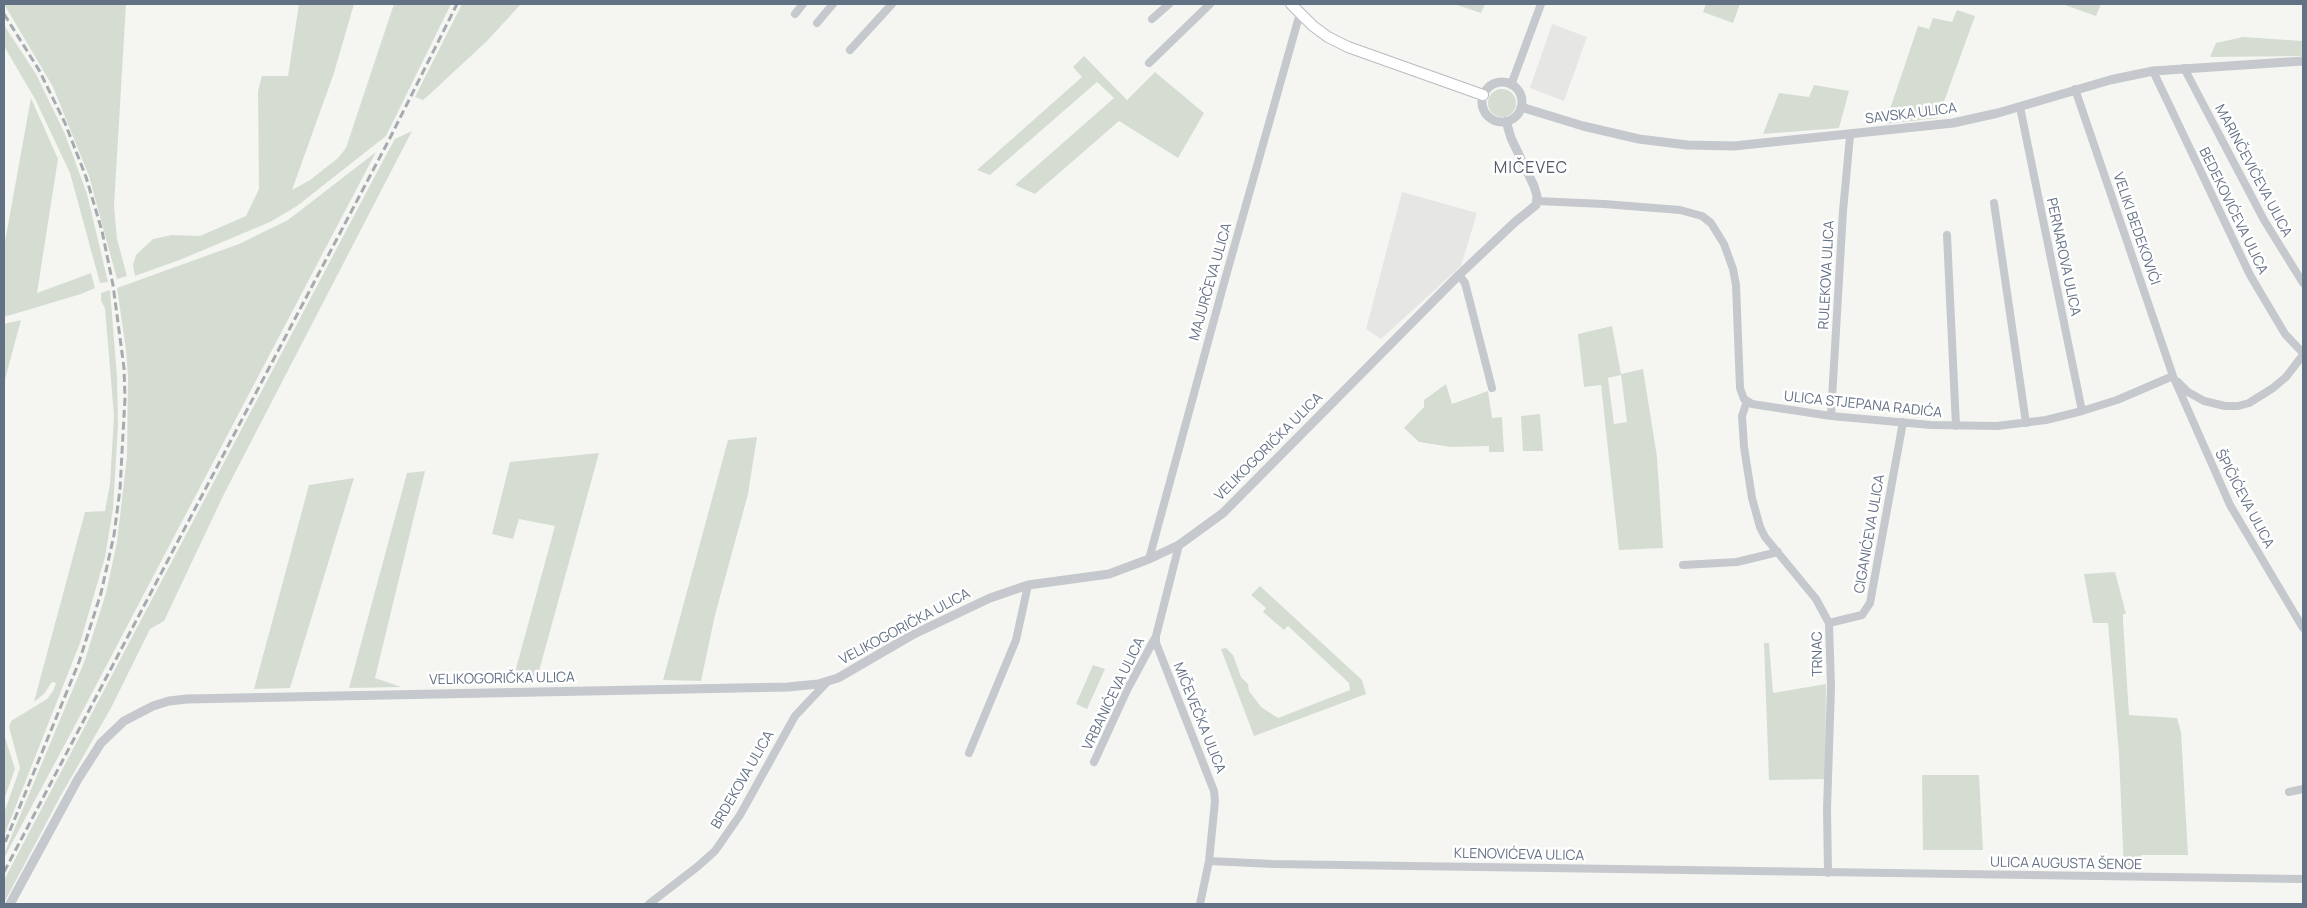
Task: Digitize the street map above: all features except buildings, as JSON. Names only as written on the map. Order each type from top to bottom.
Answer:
[{"type":"main road","points":[[1291,4],[1328,37],[1348,47],[1483,95]]},
{"type":"street","points":[[795,14],[803,4]]},
{"type":"street","points":[[817,23],[833,4]]},
{"type":"street","points":[[850,50],[892,4]]},
{"type":"street","points":[[1152,19],[1169,4]]},
{"type":"street","points":[[1149,63],[1210,4]]},
{"type":"street","points":[[1512,85],[1541,4]]},
{"type":"street","name":"MAJURČEVA ULICA","points":[[1149,559],[1300,13]]},
{"type":"street","name":"SAVSKA ULICA","points":[[1521,107],[1610,133],[1687,145],[1734,146],[1850,136],[1953,124],[2020,107],[2075,89],[2152,71],[2303,62]]},
{"type":"street","name":"MARINČEVIĆEVA ULICA","points":[[2184,68],[2252,198],[2303,283]]},
{"type":"street","name":"BEDEKOVIĆEVA ULICA","points":[[2152,71],[2250,275],[2285,334],[2303,354]]},
{"type":"street","points":[[1496,83],[1512,85],[1521,96],[1521,107],[1515,117],[1506,122],[1494,121],[1488,117],[1482,106],[1483,95],[1487,88],[1496,83]]},
{"type":"street","name":"VELIKI BEDEKOVIĆI","points":[[2075,89],[2173,376]]},
{"type":"street","name":"PERNAROVA ULICA","points":[[2020,107],[2082,411]]},
{"type":"street","points":[[1506,122],[1511,138],[1534,186],[1537,201],[1680,210],[1702,216],[1711,223],[1724,244],[1733,269],[1738,367],[1742,394],[1747,401]]},
{"type":"street","name":"RULEKOVA ULICA","points":[[1830,416],[1843,211],[1850,136]]},
{"type":"street","name":"VELIKOGORIČKA ULICA","points":[[10,904],[91,757],[112,731],[139,712],[169,701],[780,687],[828,681],[848,672],[912,635],[968,608],[1028,585],[1109,574],[1149,559],[1180,544],[1223,513],[1459,275],[1515,222],[1534,208],[1537,201]]},
{"type":"street","points":[[1994,203],[2026,423]]},
{"type":"street","points":[[1946,235],[1956,426]]},
{"type":"street","points":[[1459,275],[1465,283],[1492,388]]},
{"type":"street","points":[[2173,376],[2188,392],[2204,401],[2225,406],[2238,406],[2249,403],[2273,388],[2286,377],[2303,354]]},
{"type":"street","name":"ULICA STJEPANA RADIĆA","points":[[1747,401],[1759,406],[1830,416],[1956,426],[1997,426],[2026,423],[2082,411],[2117,400],[2173,376]]},
{"type":"street","name":"ŠPIČIĆEVA ULICA","points":[[2173,376],[2230,505],[2303,628]]},
{"type":"street","name":"TRNAC","points":[[1747,401],[1742,416],[1744,447],[1752,498],[1760,527],[1816,599],[1829,623],[1831,687],[1827,810],[1828,873]]},
{"type":"street","name":"CIGANIĆEVA ULICA","points":[[1829,623],[1862,615],[1870,603],[1903,422]]},
{"type":"street","name":"MIČEVEČKA ULICA","points":[[1180,544],[1156,636],[1160,655],[1214,791],[1215,802],[1209,861],[1200,904]]},
{"type":"street","points":[[1684,565],[1737,562],[1778,552]]},
{"type":"street","points":[[969,753],[1016,640],[1028,585]]},
{"type":"street","name":"VRBANIĆEVA ULICA","points":[[1094,762],[1127,690],[1156,636]]},
{"type":"street","name":"BRDEKOVA ULICA","points":[[649,904],[715,851],[740,815],[795,716],[828,681]]},
{"type":"street","points":[[2289,792],[2303,789]]},
{"type":"street","name":"KLENOVIĆEVA ULICA","points":[[1209,861],[1274,864],[1828,873]]},
{"type":"street","name":"ULICA AUGUSTA ŠENOE","points":[[1828,873],[2303,879]]},
{"type":"shaded area","points":[[4,4],[126,4],[114,206],[117,239],[127,276],[117,279],[89,176],[53,87]]},
{"type":"shaded area","points":[[299,4],[354,4],[334,73],[292,190],[310,180],[338,158],[346,148],[394,4],[451,4],[386,136],[297,206],[270,222],[182,259],[135,276],[133,265],[136,255],[153,239],[172,235],[200,236],[246,216],[259,189],[258,91],[262,76],[288,76]]},
{"type":"shaded area","points":[[462,4],[521,4],[487,41],[430,94],[423,100],[415,97]]},
{"type":"shaded area","points":[[1454,4],[1485,4],[1481,13]]},
{"type":"shaded area","points":[[1706,4],[1740,4],[1733,23],[1703,12]]},
{"type":"shaded area","points":[[2062,4],[2101,4],[2096,16]]},
{"type":"shaded area","points":[[1957,10],[1975,16],[1938,118],[1885,124],[1918,26],[1929,29],[1933,18],[1952,22]]},
{"type":"shaded area","points":[[1552,24],[1587,37],[1564,101],[1530,88]]},
{"type":"shaded area","points":[[4,25],[36,74],[65,134],[87,194],[108,282],[100,283],[70,173],[35,99],[4,46]]},
{"type":"shaded area","points":[[2243,37],[2303,41],[2303,56],[2210,57],[2216,43]]},
{"type":"shaded area","points":[[1084,56],[1127,100],[1155,72],[1204,113],[1178,158],[1119,121],[1035,194],[1015,185],[1114,98],[1097,82],[990,175],[977,170],[1082,77],[1073,67]]},
{"type":"shaded area","points":[[1814,85],[1849,91],[1839,128],[1763,134],[1779,93],[1809,97]]},
{"type":"shaded area","points":[[1502,89],[1512,93],[1516,103],[1512,113],[1502,117],[1492,113],[1488,103],[1492,93]]},
{"type":"shaded area","points":[[31,98],[58,159],[37,293],[91,273],[95,288],[4,317],[4,247]]},
{"type":"shaded area","points":[[412,131],[225,492],[164,621],[150,629],[111,708],[60,797],[4,903],[4,880],[386,155],[395,139]]},
{"type":"shaded area","points":[[376,152],[4,858],[4,854],[85,660],[106,593],[117,542],[127,456],[128,377],[117,288],[239,244],[288,220]]},
{"type":"shaded area","points":[[1402,192],[1477,213],[1461,266],[1381,339],[1366,329]]},
{"type":"shaded area","points":[[110,290],[117,377],[118,425],[113,509],[105,557],[80,643],[4,836],[4,813],[20,768],[9,727],[11,721],[47,699],[53,691],[56,683],[52,682],[44,694],[34,702],[85,512],[105,511],[110,484],[114,416],[105,308],[101,301],[101,293]]},
{"type":"shaded area","points":[[21,320],[4,383],[4,324]]},
{"type":"shaded area","points":[[1612,326],[1621,374],[1643,369],[1657,457],[1663,548],[1619,550],[1601,385],[1584,387],[1578,334]],"holes":[[[1621,375],[1627,422],[1614,424],[1608,378]]]},
{"type":"shaded area","points":[[1446,384],[1452,404],[1488,391],[1492,418],[1502,417],[1504,452],[1489,452],[1489,446],[1451,447],[1419,442],[1404,428],[1424,407],[1424,400]]},
{"type":"shaded area","points":[[1540,414],[1543,451],[1523,451],[1521,416]]},
{"type":"shaded area","points":[[757,437],[748,494],[715,615],[701,681],[663,680],[728,440]]},
{"type":"shaded area","points":[[599,453],[536,682],[512,683],[555,526],[519,519],[513,539],[492,534],[510,462]]},
{"type":"shaded area","points":[[425,471],[375,678],[401,687],[349,688],[407,473]]},
{"type":"shaded area","points":[[354,478],[290,688],[254,689],[309,485]]},
{"type":"shaded area","points":[[2115,572],[2126,614],[2123,614],[2123,621],[2129,715],[2177,718],[2181,732],[2188,855],[2141,855],[2143,872],[2124,871],[2119,754],[2108,623],[2093,623],[2084,574]]},
{"type":"shaded area","points":[[1260,586],[1362,680],[1366,694],[1254,736],[1221,649],[1226,648],[1233,655],[1241,677],[1248,684],[1249,691],[1261,707],[1278,718],[1350,690],[1349,683],[1288,626],[1284,630],[1263,612],[1266,608],[1251,595]]},
{"type":"shaded area","points":[[1764,643],[1769,643],[1773,693],[1826,684],[1825,779],[1769,780]]},
{"type":"shaded area","points":[[1093,665],[1105,669],[1087,709],[1076,704]]},
{"type":"shaded area","points":[[4,734],[15,769],[4,800]]},
{"type":"shaded area","points":[[1922,775],[1979,775],[1983,850],[1923,850]]},
{"type":"railway","points":[[4,872],[391,136],[457,4]]},
{"type":"railway","points":[[4,14],[39,70],[65,123],[86,177],[102,231],[113,285],[124,368],[125,398],[120,489],[114,535],[101,593],[79,662],[4,845]]},
{"type":"district","name":"MIČEVEC","points":[[1531,169]]}]
